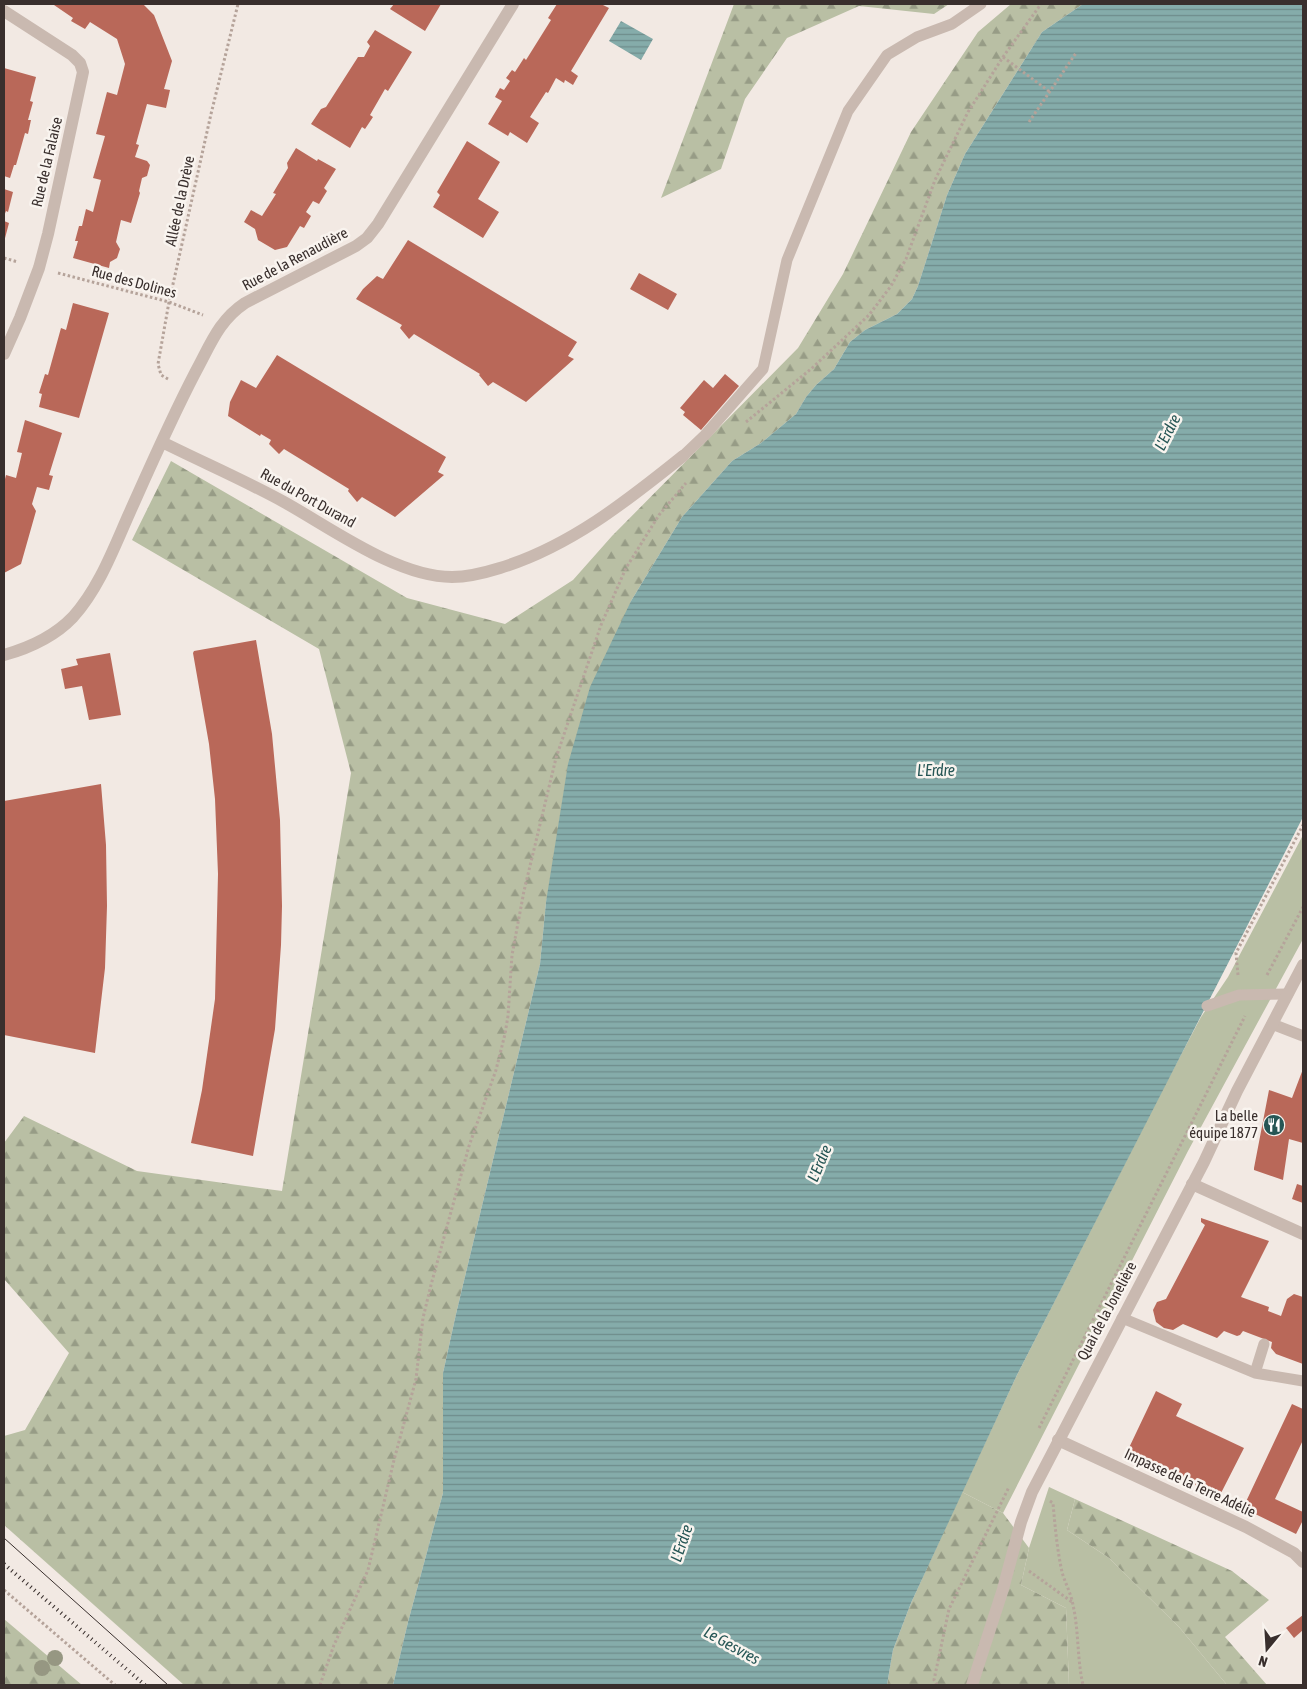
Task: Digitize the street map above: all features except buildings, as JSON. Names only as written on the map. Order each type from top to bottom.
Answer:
[{"type":"street","name":"Rue de la Renaudière","points":[[162,442],[187,389],[222,323],[228,316],[244,303],[345,252],[367,238],[378,224],[513,4]]},
{"type":"street","name":"Rue de la Falaise","points":[[4,11],[72,55],[80,63],[83,72],[39,268],[4,354]]},
{"type":"street","name":"Rue du Port Durand","points":[[162,442],[283,501],[384,558],[410,569],[432,575],[451,577],[478,574],[522,561],[578,532],[628,500],[682,456]]},
{"type":"street","points":[[4,655],[40,642],[72,618],[87,600],[112,553],[162,442]]},
{"type":"street","name":"Quai de la Jonelière","points":[[972,1685],[1012,1559],[1021,1522],[1032,1492],[1303,965]]},
{"type":"street","points":[[1192,1184],[1303,1234]]},
{"type":"street","name":"Impasse de la Terre Adélie","points":[[1058,1440],[1246,1527],[1294,1553],[1303,1562]]},
{"type":"lane","points":[[682,456],[705,435],[763,369],[787,260],[848,110],[887,56],[917,37],[952,24],[981,4]]},
{"type":"lane","points":[[1206,1006],[1239,995],[1288,994]]},
{"type":"lane","points":[[1272,1024],[1303,1036]]},
{"type":"lane","points":[[1122,1318],[1255,1373],[1303,1381]]},
{"type":"lane","points":[[1255,1373],[1264,1344]]},
{"type":"path","name":"Allée de la Drève","points":[[187,389],[161,375],[158,369],[169,302],[210,114],[238,4]]},
{"type":"path","points":[[741,427],[869,316],[891,286],[906,259],[935,180],[968,112],[1040,4]]},
{"type":"path","points":[[1029,122],[1076,53]]},
{"type":"path","points":[[1003,57],[1050,92]]},
{"type":"path","name":"Rue des Dolines","points":[[39,268],[169,302],[222,323]]},
{"type":"path","points":[[320,1685],[334,1645],[368,1570],[394,1460],[416,1379],[423,1318],[431,1285],[470,1146],[496,1070],[503,1043],[508,1016],[512,955],[524,892],[556,758],[601,625],[626,568],[660,516],[688,480]]},
{"type":"path","points":[[1239,995],[1236,953],[1303,825]]},
{"type":"path","points":[[1038,1430],[1256,995],[1303,907]]},
{"type":"path","points":[[937,1685],[934,1680],[949,1609],[1011,1483]]},
{"type":"path","points":[[1032,1492],[1053,1503],[1058,1553],[1073,1603],[1077,1626],[1079,1667],[1083,1685]]},
{"type":"path","points":[[1012,1559],[1073,1603]]},
{"type":"path","points":[[4,1590],[114,1685]]},
{"type":"green space","points":[[734,4],[949,4],[934,14],[859,6],[787,38],[745,99],[721,169],[661,198]]},
{"type":"green space","points":[[1011,4],[1083,4],[1042,32],[965,154],[947,195],[918,286],[912,299],[897,314],[865,330],[850,342],[834,369],[816,385],[796,414],[761,443],[732,461],[682,517],[631,601],[546,902],[540,964],[443,1373],[443,1493],[393,1685],[184,1685],[4,1525],[4,1436],[25,1430],[69,1353],[4,1279],[4,1143],[24,1116],[137,1171],[282,1191],[351,773],[319,649],[132,540],[171,461],[407,598],[505,624],[573,580],[612,536],[798,348],[843,274],[911,132],[978,32]]},
{"type":"green space","points":[[1303,835],[1303,939],[1188,1151],[1003,1513],[962,1492],[1017,1375],[1164,1087],[1201,1017],[1228,977]]},
{"type":"green space","points":[[1049,1487],[1075,1499],[1067,1530],[1109,1558],[1179,1627],[1227,1685],[1069,1685],[1066,1608],[1021,1585],[1029,1548]]},
{"type":"green space","points":[[962,1492],[1003,1513],[1029,1548],[1021,1585],[1066,1608],[1069,1685],[887,1685],[893,1650],[911,1603]]},
{"type":"green space","points":[[1075,1499],[1232,1571],[1269,1600],[1225,1637],[1267,1685],[1227,1685],[1179,1627],[1109,1558],[1067,1530]]},
{"type":"green space","points":[[4,1619],[82,1685],[4,1685]]},
{"type":"water","name":"L'Erdre","points":[[1083,4],[1303,4],[1303,817],[1017,1375],[911,1603],[893,1650],[887,1685],[393,1685],[443,1493],[443,1373],[540,964],[546,902],[568,764],[590,687],[631,601],[682,517],[732,461],[761,443],[796,414],[816,385],[834,369],[850,342],[865,330],[897,314],[912,299],[918,286],[947,195],[965,154],[1042,32]]},
{"type":"water","points":[[621,21],[653,39],[641,60],[609,41]]},
{"type":"tram line","points":[[4,1538],[168,1685]]},
{"type":"railway","points":[[4,1564],[145,1685]]},
{"type":"place","name":"La belle équipe 1877","points":[[1274,1125]]},
{"type":"water label","name":"Le Gesvres","points":[[732,1645]]}]
